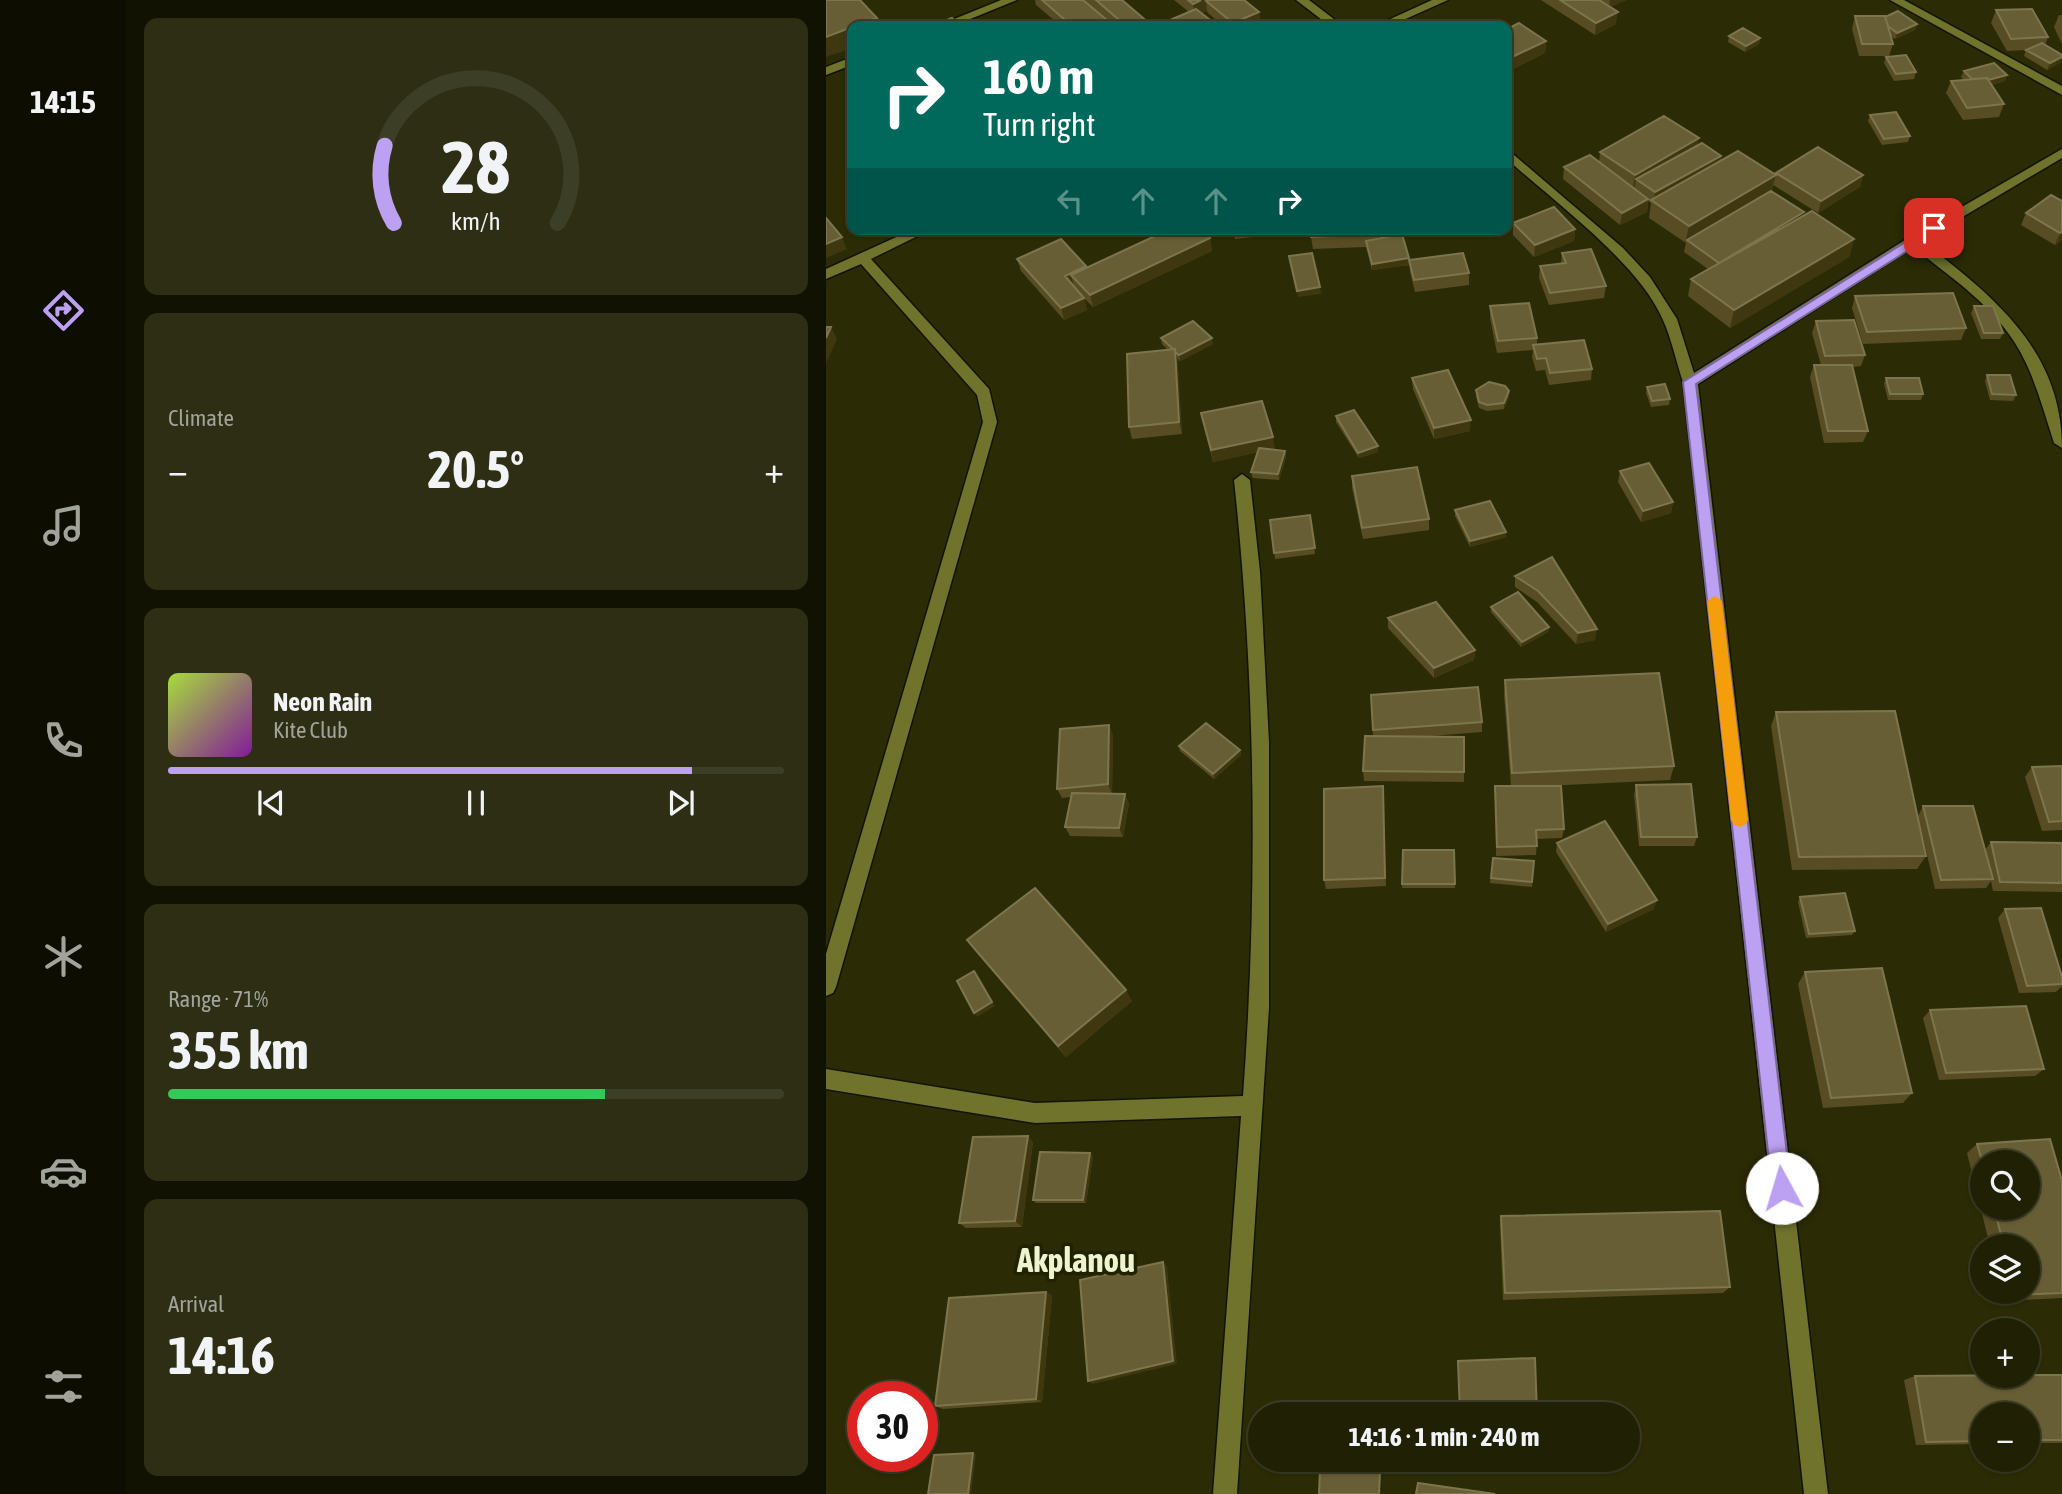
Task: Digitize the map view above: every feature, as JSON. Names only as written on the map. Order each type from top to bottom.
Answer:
[{"type":"street","points":[[956,21],[1011,0]]},
{"type":"street","points":[[1302,0],[1330,21]]},
{"type":"street","points":[[1393,21],[1442,0]]},
{"type":"street","points":[[1896,0],[2062,91]]},
{"type":"street","points":[[826,71],[847,63]]},
{"type":"street","points":[[1690,382],[1913,241],[2062,153]]},
{"type":"street","points":[[1512,157],[1618,251],[1646,280],[1670,319],[1690,382],[1816,1494]]},
{"type":"street","points":[[826,274],[913,235]]},
{"type":"street","points":[[1913,241],[1983,296],[2019,337],[2042,386],[2062,443]]},
{"type":"street","points":[[826,986],[990,422],[984,393],[863,258]]},
{"type":"street","points":[[1225,1494],[1259,1008],[1260,742],[1252,572],[1242,480]]},
{"type":"street","points":[[826,1079],[1035,1113],[1252,1107]]},
{"type":"building","points":[[826,0],[860,0],[877,18],[847,21],[847,29],[826,37]]},
{"type":"building","points":[[1042,0],[1083,0],[1108,21],[1066,21]]},
{"type":"building","points":[[1096,0],[1122,0],[1147,21],[1120,21]]},
{"type":"building","points":[[1244,0],[1259,12],[1238,21],[1231,21],[1206,1]]},
{"type":"building","points":[[1560,0],[1599,0],[1618,12],[1596,23]]},
{"type":"building","points":[[1196,9],[1211,21],[1168,21]]},
{"type":"building","points":[[2032,9],[2048,37],[2011,39],[1996,10]]},
{"type":"building","points":[[1898,11],[1917,24],[1897,33],[1888,26],[1885,17]]},
{"type":"building","points":[[1855,16],[1885,16],[1893,44],[1862,44]]},
{"type":"building","points":[[1519,23],[1546,41],[1514,56],[1512,26]]},
{"type":"building","points":[[1743,28],[1760,38],[1746,46],[1729,36]]},
{"type":"building","points":[[2042,43],[2062,57],[2050,63],[2026,50]]},
{"type":"building","points":[[1906,55],[1916,72],[1896,74],[1886,57]]},
{"type":"building","points":[[1994,63],[2007,75],[1988,80],[1972,79],[1964,71]]},
{"type":"building","points":[[1987,78],[2004,104],[1967,108],[1951,81]]},
{"type":"building","points":[[1896,112],[1910,136],[1884,139],[1870,115]]},
{"type":"building","points":[[1664,116],[1699,138],[1635,175],[1600,152]]},
{"type":"building","points":[[1702,143],[1721,156],[1655,192],[1636,179]]},
{"type":"building","points":[[1818,147],[1863,175],[1821,201],[1776,173]]},
{"type":"building","points":[[1738,151],[1776,175],[1689,226],[1651,200]]},
{"type":"building","points":[[1590,155],[1648,199],[1622,213],[1564,167]]},
{"type":"building","points":[[1771,191],[1804,212],[1719,263],[1687,240]]},
{"type":"building","points":[[2051,195],[2062,201],[2060,233],[2026,213]]},
{"type":"building","points":[[1554,207],[1575,229],[1535,245],[1513,223]]},
{"type":"building","points":[[1812,211],[1854,239],[1734,310],[1691,279]]},
{"type":"building","points":[[826,218],[842,237],[826,244]]},
{"type":"building","points":[[1157,235],[1207,235],[1210,238],[1090,295],[1071,275]]},
{"type":"building","points":[[1311,235],[1356,235],[1311,237]]},
{"type":"building","points":[[1402,235],[1409,258],[1372,264],[1366,241]]},
{"type":"building","points":[[1061,239],[1086,266],[1065,276],[1084,298],[1061,308],[1017,259]]},
{"type":"building","points":[[1591,249],[1606,286],[1550,293],[1540,266],[1566,263],[1562,253]]},
{"type":"building","points":[[1312,253],[1320,287],[1297,291],[1289,256]]},
{"type":"building","points":[[1463,253],[1469,273],[1414,280],[1409,260]]},
{"type":"building","points":[[1953,293],[1966,328],[1867,332],[1855,296]]},
{"type":"building","points":[[1529,303],[1537,338],[1498,341],[1490,306]]},
{"type":"building","points":[[1974,306],[1993,306],[2003,333],[1984,333]]},
{"type":"building","points":[[1854,320],[1865,355],[1825,356],[1816,321]]},
{"type":"building","points":[[1193,321],[1212,338],[1179,355],[1161,338]]},
{"type":"building","points":[[1584,340],[1592,369],[1550,373],[1546,358],[1537,359],[1533,345]]},
{"type":"building","points":[[1175,349],[1179,422],[1129,427],[1127,354]]},
{"type":"building","points":[[1814,365],[1852,365],[1868,431],[1828,431]]},
{"type":"building","points":[[1448,370],[1471,420],[1434,428],[1412,378]]},
{"type":"building","points":[[1987,375],[2010,375],[2016,395],[1992,394]]},
{"type":"building","points":[[1886,378],[1919,378],[1923,394],[1890,394]]},
{"type":"building","points":[[1489,382],[1505,386],[1509,391],[1504,403],[1487,405],[1479,402],[1476,390]]},
{"type":"building","points":[[1665,384],[1670,399],[1652,401],[1647,387]]},
{"type":"building","points":[[1262,401],[1273,437],[1211,450],[1201,413]]},
{"type":"building","points":[[1354,410],[1378,446],[1358,453],[1336,416]]},
{"type":"building","points":[[1259,448],[1285,451],[1278,474],[1251,472]]},
{"type":"building","points":[[1649,463],[1673,502],[1643,511],[1620,471]]},
{"type":"building","points":[[1417,467],[1429,519],[1362,528],[1352,476]]},
{"type":"building","points":[[1490,501],[1506,532],[1470,541],[1455,510]]},
{"type":"building","points":[[1310,515],[1315,548],[1274,553],[1270,520]]},
{"type":"building","points":[[1552,557],[1597,629],[1578,633],[1538,591],[1515,576]]},
{"type":"building","points":[[1518,592],[1549,627],[1522,642],[1491,607]]},
{"type":"building","points":[[1436,602],[1475,650],[1434,668],[1388,618]]},
{"type":"building","points":[[1659,673],[1674,766],[1512,773],[1505,680]]},
{"type":"building","points":[[1478,687],[1482,722],[1373,730],[1371,695]]},
{"type":"building","points":[[1895,711],[1926,856],[1799,857],[1776,712]]},
{"type":"building","points":[[1206,723],[1240,750],[1213,774],[1179,746]]},
{"type":"building","points":[[1109,725],[1108,784],[1057,789],[1060,729]]},
{"type":"building","points":[[1365,736],[1464,737],[1464,772],[1363,771]]},
{"type":"building","points":[[2062,766],[2062,821],[2049,822],[2032,767]]},
{"type":"building","points":[[1691,784],[1697,837],[1641,837],[1636,785]]},
{"type":"building","points":[[1383,786],[1385,878],[1324,880],[1324,789]]},
{"type":"building","points":[[1495,786],[1561,786],[1564,829],[1536,830],[1537,846],[1497,847]]},
{"type":"building","points":[[1072,793],[1125,794],[1119,828],[1065,827]]},
{"type":"building","points":[[1923,806],[1973,806],[1993,879],[1941,880]]},
{"type":"building","points":[[1605,821],[1657,900],[1608,924],[1557,843]]},
{"type":"building","points":[[1991,842],[2062,843],[2062,883],[2000,882]]},
{"type":"building","points":[[1403,850],[1454,850],[1455,884],[1402,884]]},
{"type":"building","points":[[1493,858],[1534,861],[1532,882],[1491,878]]},
{"type":"building","points":[[1035,888],[1126,990],[1058,1046],[967,940]]},
{"type":"building","points":[[1845,893],[1855,931],[1809,934],[1800,897]]},
{"type":"building","points":[[2041,908],[2062,984],[2027,986],[2005,909]]},
{"type":"building","points":[[1882,968],[1912,1093],[1831,1098],[1805,972]]},
{"type":"building","points":[[974,971],[992,1002],[974,1013],[957,981]]},
{"type":"building","points":[[2026,1006],[2044,1069],[1946,1073],[1930,1010]]},
{"type":"building","points":[[1028,1136],[1015,1221],[959,1223],[973,1137]]},
{"type":"building","points":[[2050,1139],[2062,1181],[2062,1293],[2040,1294],[2040,1234],[2001,1234],[1997,1220],[2040,1220],[2040,1150],[1979,1150],[1977,1144]]},
{"type":"building","points":[[1040,1152],[1090,1153],[1083,1200],[1033,1200]]},
{"type":"building","points":[[1720,1211],[1730,1287],[1505,1293],[1501,1216]]},
{"type":"building","points":[[1163,1262],[1173,1361],[1088,1381],[1080,1280]]},
{"type":"building","points":[[1046,1292],[1036,1399],[938,1406],[938,1383],[949,1298]]},
{"type":"building","points":[[1535,1358],[1537,1402],[1460,1402],[1458,1361]]},
{"type":"building","points":[[2040,1375],[2062,1375],[2062,1440],[2040,1440],[2040,1402],[1970,1402],[1970,1441],[1926,1442],[1915,1376],[1970,1376],[1970,1388],[2040,1388]]},
{"type":"building","points":[[973,1453],[968,1494],[928,1494],[931,1472],[938,1472],[938,1455]]},
{"type":"building","points":[[1320,1472],[1380,1472],[1379,1494],[1319,1494]]},
{"type":"building","points":[[1418,1483],[1495,1494],[1416,1494]]},
{"type":"slow traffic","points":[[1715,601],[1740,820]]},
{"type":"district","name":"Akplanou","points":[[1076,1260]]},
{"type":"route","points":[[1782,1188],[1690,382],[1934,228]]}]
